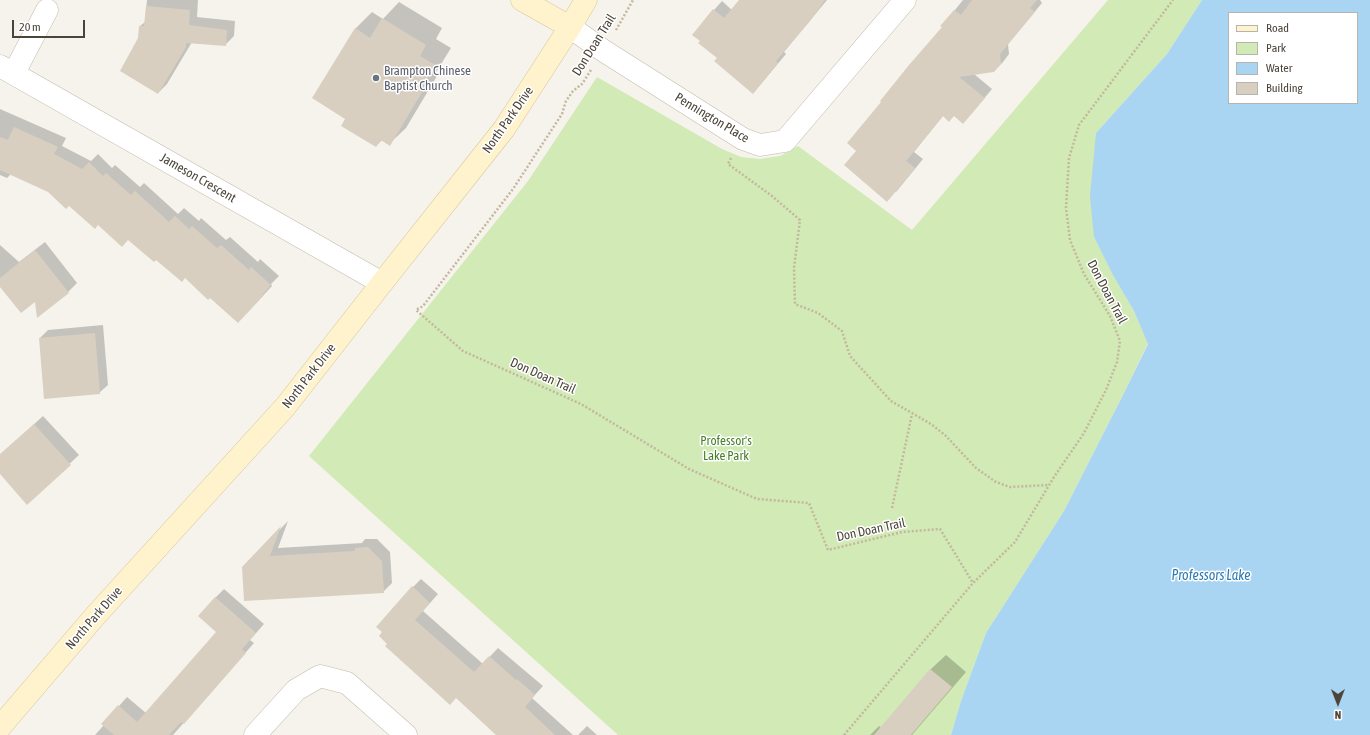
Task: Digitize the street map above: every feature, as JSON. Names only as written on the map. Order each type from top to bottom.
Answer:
[{"type":"main road","points":[[522,0],[570,27]]},
{"type":"main road","name":"North Park Drive","points":[[0,726],[96,615],[285,407],[504,129],[586,0]]},
{"type":"street","name":"Pennington Place","points":[[570,27],[604,51],[743,139],[760,145],[785,141],[905,0]]},
{"type":"street","name":"Jameson Crescent","points":[[47,10],[7,70],[382,283]]},
{"type":"street","points":[[255,735],[296,690],[320,676],[347,683],[406,735]]},
{"type":"path","name":"Don Doan Trail","points":[[633,0],[604,51],[582,84],[573,91],[566,101],[562,114],[513,189],[423,306],[416,310],[463,352],[581,404],[689,469],[757,499],[809,503],[828,550],[902,532],[940,529],[973,583]]},
{"type":"path","name":"Don Doan Trail","points":[[844,735],[973,583],[1015,542],[1049,485],[1084,433],[1106,390],[1118,362],[1120,341],[1110,316],[1084,274],[1070,240],[1066,208],[1069,158],[1079,125],[1173,0]]},
{"type":"path","points":[[743,139],[728,164],[772,196],[800,220],[794,268],[795,304],[818,313],[842,331],[850,356],[891,401],[931,424],[976,468],[996,482],[1010,487],[1049,485]]},
{"type":"path","points":[[892,508],[912,414]]},
{"type":"green space","name":"Professor's Lake Park","points":[[1108,0],[1202,0],[1167,54],[1096,133],[1094,237],[1134,311],[1148,343],[1064,511],[986,633],[961,701],[951,735],[618,735],[309,456],[528,181],[597,77],[722,149],[741,157],[760,159],[780,156],[798,146],[912,230]]},
{"type":"water","name":"Professors Lake","points":[[1202,0],[1370,0],[1370,735],[951,735],[961,701],[986,633],[1064,511],[1148,344],[1134,311],[1113,275],[1094,237],[1090,196],[1096,133],[1167,54]]},
{"type":"building","points":[[739,0],[825,0],[810,21],[776,61],[778,63],[753,94],[714,61],[717,58],[698,43],[700,41],[692,35],[713,9],[724,18]]},
{"type":"building","points":[[972,0],[1037,0],[1030,8],[1035,12],[1000,54],[1001,64],[994,72],[959,77],[985,98],[963,124],[954,116],[949,122],[943,116],[906,161],[915,168],[887,202],[844,165],[856,151],[847,143],[909,65],[942,27],[940,26],[954,10],[961,15]]},
{"type":"building","points":[[146,6],[190,10],[189,25],[227,30],[226,46],[186,43],[186,47],[158,94],[120,71],[138,38],[139,26],[144,26]]},
{"type":"building","name":"Brampton Chinese Baptist Church","points":[[382,18],[426,45],[420,56],[435,65],[420,91],[422,92],[390,146],[381,140],[376,147],[341,126],[345,119],[312,98],[355,28],[370,38]]},
{"type":"building","points":[[14,127],[58,147],[54,154],[82,169],[89,162],[103,176],[106,173],[131,195],[135,191],[169,222],[175,216],[189,229],[192,226],[217,248],[221,245],[249,270],[251,267],[271,285],[263,294],[264,295],[238,323],[210,298],[208,300],[185,278],[182,282],[156,260],[154,262],[128,240],[122,247],[98,225],[95,229],[69,206],[66,209],[48,192],[0,170],[0,137],[8,140]]},
{"type":"building","points":[[35,250],[69,293],[37,318],[35,302],[21,313],[0,287],[0,278]]},
{"type":"building","points":[[95,333],[100,394],[44,399],[39,338]]},
{"type":"building","points":[[34,424],[71,465],[27,505],[0,474],[0,454]]},
{"type":"building","points":[[281,526],[270,556],[355,551],[355,548],[368,547],[382,561],[384,593],[244,601],[242,567]]},
{"type":"building","points":[[412,586],[430,603],[415,620],[474,672],[489,656],[516,680],[517,679],[535,695],[525,707],[555,735],[496,735],[456,698],[450,705],[385,646],[387,644],[379,636],[382,632],[376,627]]},
{"type":"building","points":[[215,597],[256,633],[242,649],[246,653],[184,724],[181,722],[169,735],[114,735],[101,724],[118,705],[137,722],[216,632],[198,616]]},
{"type":"building","points":[[930,669],[952,687],[911,735],[874,735]]},
{"type":"place","name":"Brampton Chinese Baptist Church","points":[[376,78]]}]
